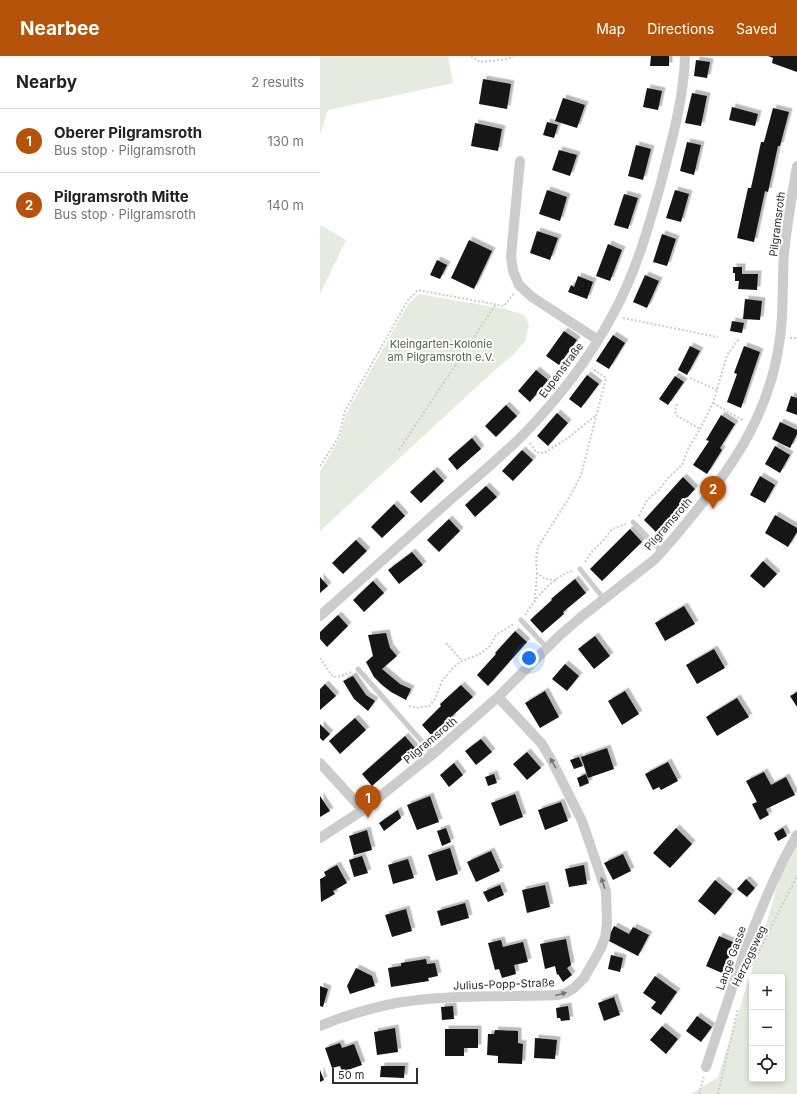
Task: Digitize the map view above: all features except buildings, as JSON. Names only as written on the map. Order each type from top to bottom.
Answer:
[{"type":"street","name":"Eupenstraße","points":[[320,616],[523,434],[555,399],[584,363],[612,316],[630,281],[643,245],[677,118],[682,91],[685,56]]},
{"type":"street","points":[[520,161],[511,256],[513,271],[519,285],[532,297],[598,340]]},
{"type":"street","name":"Pilgramsroth","points":[[320,838],[363,810],[433,754],[498,697],[546,648],[581,617],[640,572],[662,552],[732,465],[763,406],[772,375],[780,338],[784,254],[788,217],[797,166]]},
{"type":"street","name":"Julius-Popp-Straße","points":[[320,1026],[357,1012],[396,1003],[439,998],[558,995],[566,993],[574,988],[584,978],[600,950],[605,938],[608,923],[606,892],[582,821],[553,762],[542,744],[498,697]]},
{"type":"street","points":[[320,763],[363,810]]},
{"type":"street","name":"Lange Gasse","points":[[706,1067],[737,974],[756,924],[772,884],[797,835]]},
{"type":"lane","points":[[632,522],[662,552]]},
{"type":"lane","points":[[580,569],[604,599]]},
{"type":"lane","points":[[520,620],[546,648]]},
{"type":"lane","points":[[358,669],[433,754]]},
{"type":"path","points":[[471,56],[480,62],[508,59],[514,56]]},
{"type":"path","points":[[320,466],[339,437],[345,411],[408,300],[418,290],[504,306],[519,285]]},
{"type":"path","points":[[399,450],[496,304]]},
{"type":"path","points":[[612,316],[718,337]]},
{"type":"path","points":[[410,706],[417,708],[429,706],[435,699],[442,681],[453,668],[462,661],[480,654],[490,646],[496,635],[520,620],[535,600],[556,580],[570,572],[580,569],[593,550],[603,541],[612,529],[636,521],[647,500],[660,490],[667,479],[682,465],[688,449],[713,403],[727,355],[739,339]]},
{"type":"path","points":[[535,600],[537,573],[536,559],[538,547],[572,493],[581,475],[606,378],[584,363]]},
{"type":"path","points":[[690,378],[717,390]]},
{"type":"path","points":[[713,403],[753,426]]},
{"type":"path","points":[[676,404],[676,415],[700,429]]},
{"type":"path","points":[[523,434],[536,452],[544,453],[568,438],[596,415]]},
{"type":"path","points":[[537,573],[545,579],[556,580]]},
{"type":"path","points":[[446,643],[462,661]]},
{"type":"path","points":[[320,658],[333,677],[341,676],[358,669]]},
{"type":"path","name":"Herzogsweg","points":[[752,966],[797,876]]},
{"type":"path","points":[[718,1094],[738,1005]]},
{"type":"path","points":[[699,1094],[706,1067]]},
{"type":"green space","points":[[320,56],[448,56],[453,83],[328,110],[320,134]]},
{"type":"green space","points":[[320,225],[346,240],[320,294]]},
{"type":"green space","name":"Kleingarten-Kolonie am Pilgramsroth e.V.","points":[[419,294],[505,309],[524,315],[529,325],[525,341],[515,353],[320,531],[320,471],[339,440],[346,414],[409,303]]},
{"type":"green space","points":[[797,846],[797,1094],[691,1094],[718,1077],[749,978],[749,1082],[785,1082],[785,974],[750,974],[778,883]]},
{"type":"place","name":"Pilgramsroth Mitte","points":[[713,509]]},
{"type":"place","name":"Oberer Pilgramsroth","points":[[368,818]]}]
